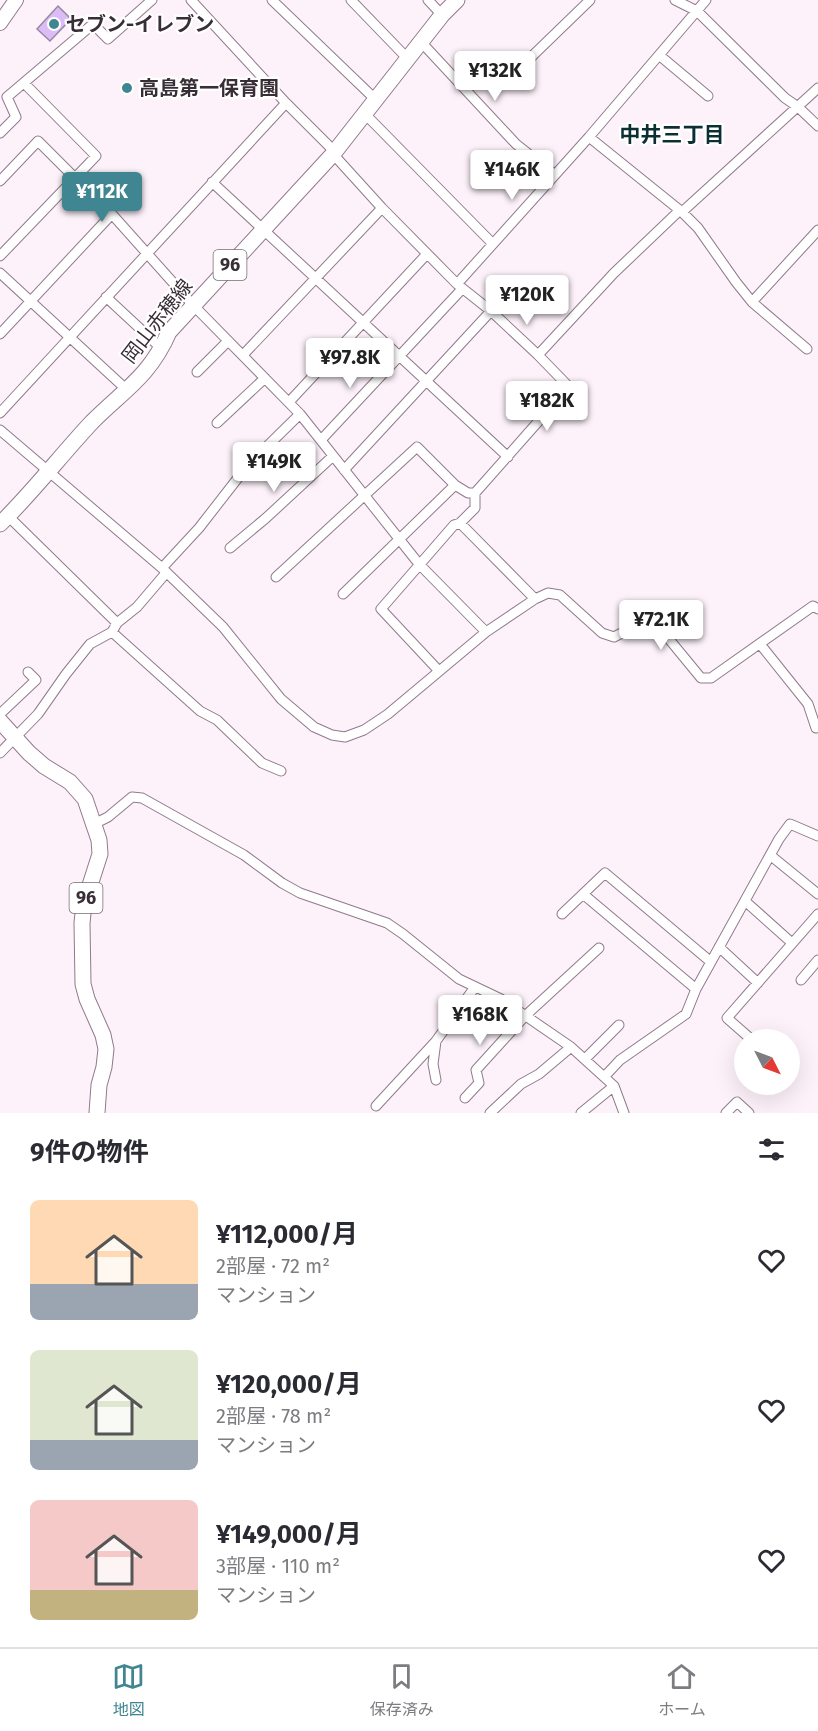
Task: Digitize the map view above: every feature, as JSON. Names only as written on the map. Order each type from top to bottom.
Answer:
[{"type":"main road","points":[[0,23],[16,0]]},
{"type":"main road","name":"岡山赤穂線","points":[[4,520],[94,420],[153,363],[169,332],[334,153],[456,0]]},
{"type":"main road","name":"96","points":[[0,721],[44,766],[70,782],[85,799],[99,840],[100,854],[84,904],[82,924],[83,984],[103,1035],[106,1049],[99,1085],[97,1113]]},
{"type":"street","points":[[0,133],[16,117],[7,97],[93,24],[108,39],[152,0]]},
{"type":"street","points":[[190,0],[427,254],[538,355],[574,392],[544,415],[475,493],[475,508],[460,524],[454,525],[381,609],[439,671]]},
{"type":"street","points":[[272,0],[376,100]]},
{"type":"street","points":[[351,0],[408,59]]},
{"type":"street","points":[[428,0],[442,15]]},
{"type":"street","points":[[525,63],[590,0]]},
{"type":"street","points":[[675,0],[697,11],[777,91],[818,126]]},
{"type":"street","points":[[321,440],[460,286],[492,243],[589,137],[706,0]]},
{"type":"street","points":[[422,43],[516,144],[555,175]]},
{"type":"street","points":[[659,55],[708,96]]},
{"type":"street","points":[[0,256],[96,156],[24,83]]},
{"type":"street","points":[[538,355],[614,273],[818,88]]},
{"type":"street","points":[[0,413],[286,103]]},
{"type":"street","points":[[365,114],[492,243]]},
{"type":"street","points":[[589,137],[681,211],[698,228],[752,302],[807,349]]},
{"type":"street","points":[[0,181],[38,141],[112,214],[193,305],[300,414],[419,564],[486,632]]},
{"type":"street","points":[[212,182],[508,457]]},
{"type":"street","points":[[243,355],[314,277],[382,208]]},
{"type":"street","points":[[0,334],[112,214]]},
{"type":"street","points":[[752,302],[818,231]]},
{"type":"street","points":[[289,402],[427,254]]},
{"type":"street","points":[[0,273],[127,390]]},
{"type":"street","points":[[106,297],[162,349]]},
{"type":"street","points":[[344,470],[491,311]]},
{"type":"street","points":[[197,372],[228,341]]},
{"type":"street","points":[[217,423],[265,378]]},
{"type":"street","points":[[0,753],[38,714],[90,645],[137,607],[248,465],[300,414]]},
{"type":"street","points":[[0,430],[164,571],[223,627],[281,699],[314,727],[332,735],[345,737],[364,730],[388,714],[486,632],[535,599],[548,593],[560,595],[602,633],[614,637],[639,624],[654,625],[664,633],[701,678],[711,678],[813,606],[818,609]]},
{"type":"street","points":[[276,577],[417,447],[455,485],[468,493],[475,493]]},
{"type":"street","points":[[230,548],[333,456]]},
{"type":"street","points":[[343,594],[455,485]]},
{"type":"street","points":[[4,520],[200,711],[217,720],[262,763],[281,771]]},
{"type":"street","points":[[460,524],[535,599]]},
{"type":"street","points":[[760,644],[808,704],[816,728]]},
{"type":"street","points":[[0,714],[36,680],[28,672]]},
{"type":"street","points":[[94,824],[108,817],[132,797],[142,798],[244,855],[282,883],[300,893],[387,924],[459,979],[501,999],[571,1047],[614,1086],[624,1113]]},
{"type":"street","points":[[605,1076],[620,1060],[686,1014],[718,947],[790,824],[818,836]]},
{"type":"street","points":[[770,855],[818,894]]},
{"type":"street","points":[[562,914],[605,873],[711,962]]},
{"type":"street","points":[[583,894],[696,989]]},
{"type":"street","points":[[744,901],[792,943]]},
{"type":"street","points":[[740,1029],[727,1018],[818,914]]},
{"type":"street","points":[[718,947],[758,983]]},
{"type":"street","points":[[465,1098],[479,1083],[476,1070],[525,1016],[599,948]]},
{"type":"street","points":[[801,980],[818,960]]},
{"type":"street","points":[[376,1106],[436,1041],[476,987]]},
{"type":"street","points":[[585,1059],[619,1025]]},
{"type":"street","points":[[436,1041],[433,1064],[436,1080]]},
{"type":"street","points":[[490,1113],[521,1084],[539,1074],[571,1047]]},
{"type":"street","points":[[581,1113],[614,1086]]},
{"type":"street","points":[[726,1113],[737,1102],[749,1113]]},
{"type":"building","name":"セブン-イレブン","points":[[58,6],[71,19],[50,41],[37,29]]},
{"type":"place","name":"セブン-イレブン","points":[[54,24]]},
{"type":"place","name":"高島第一保育園","points":[[127,88]]},
{"type":"district","name":"中井三丁目","points":[[672,135]]}]
